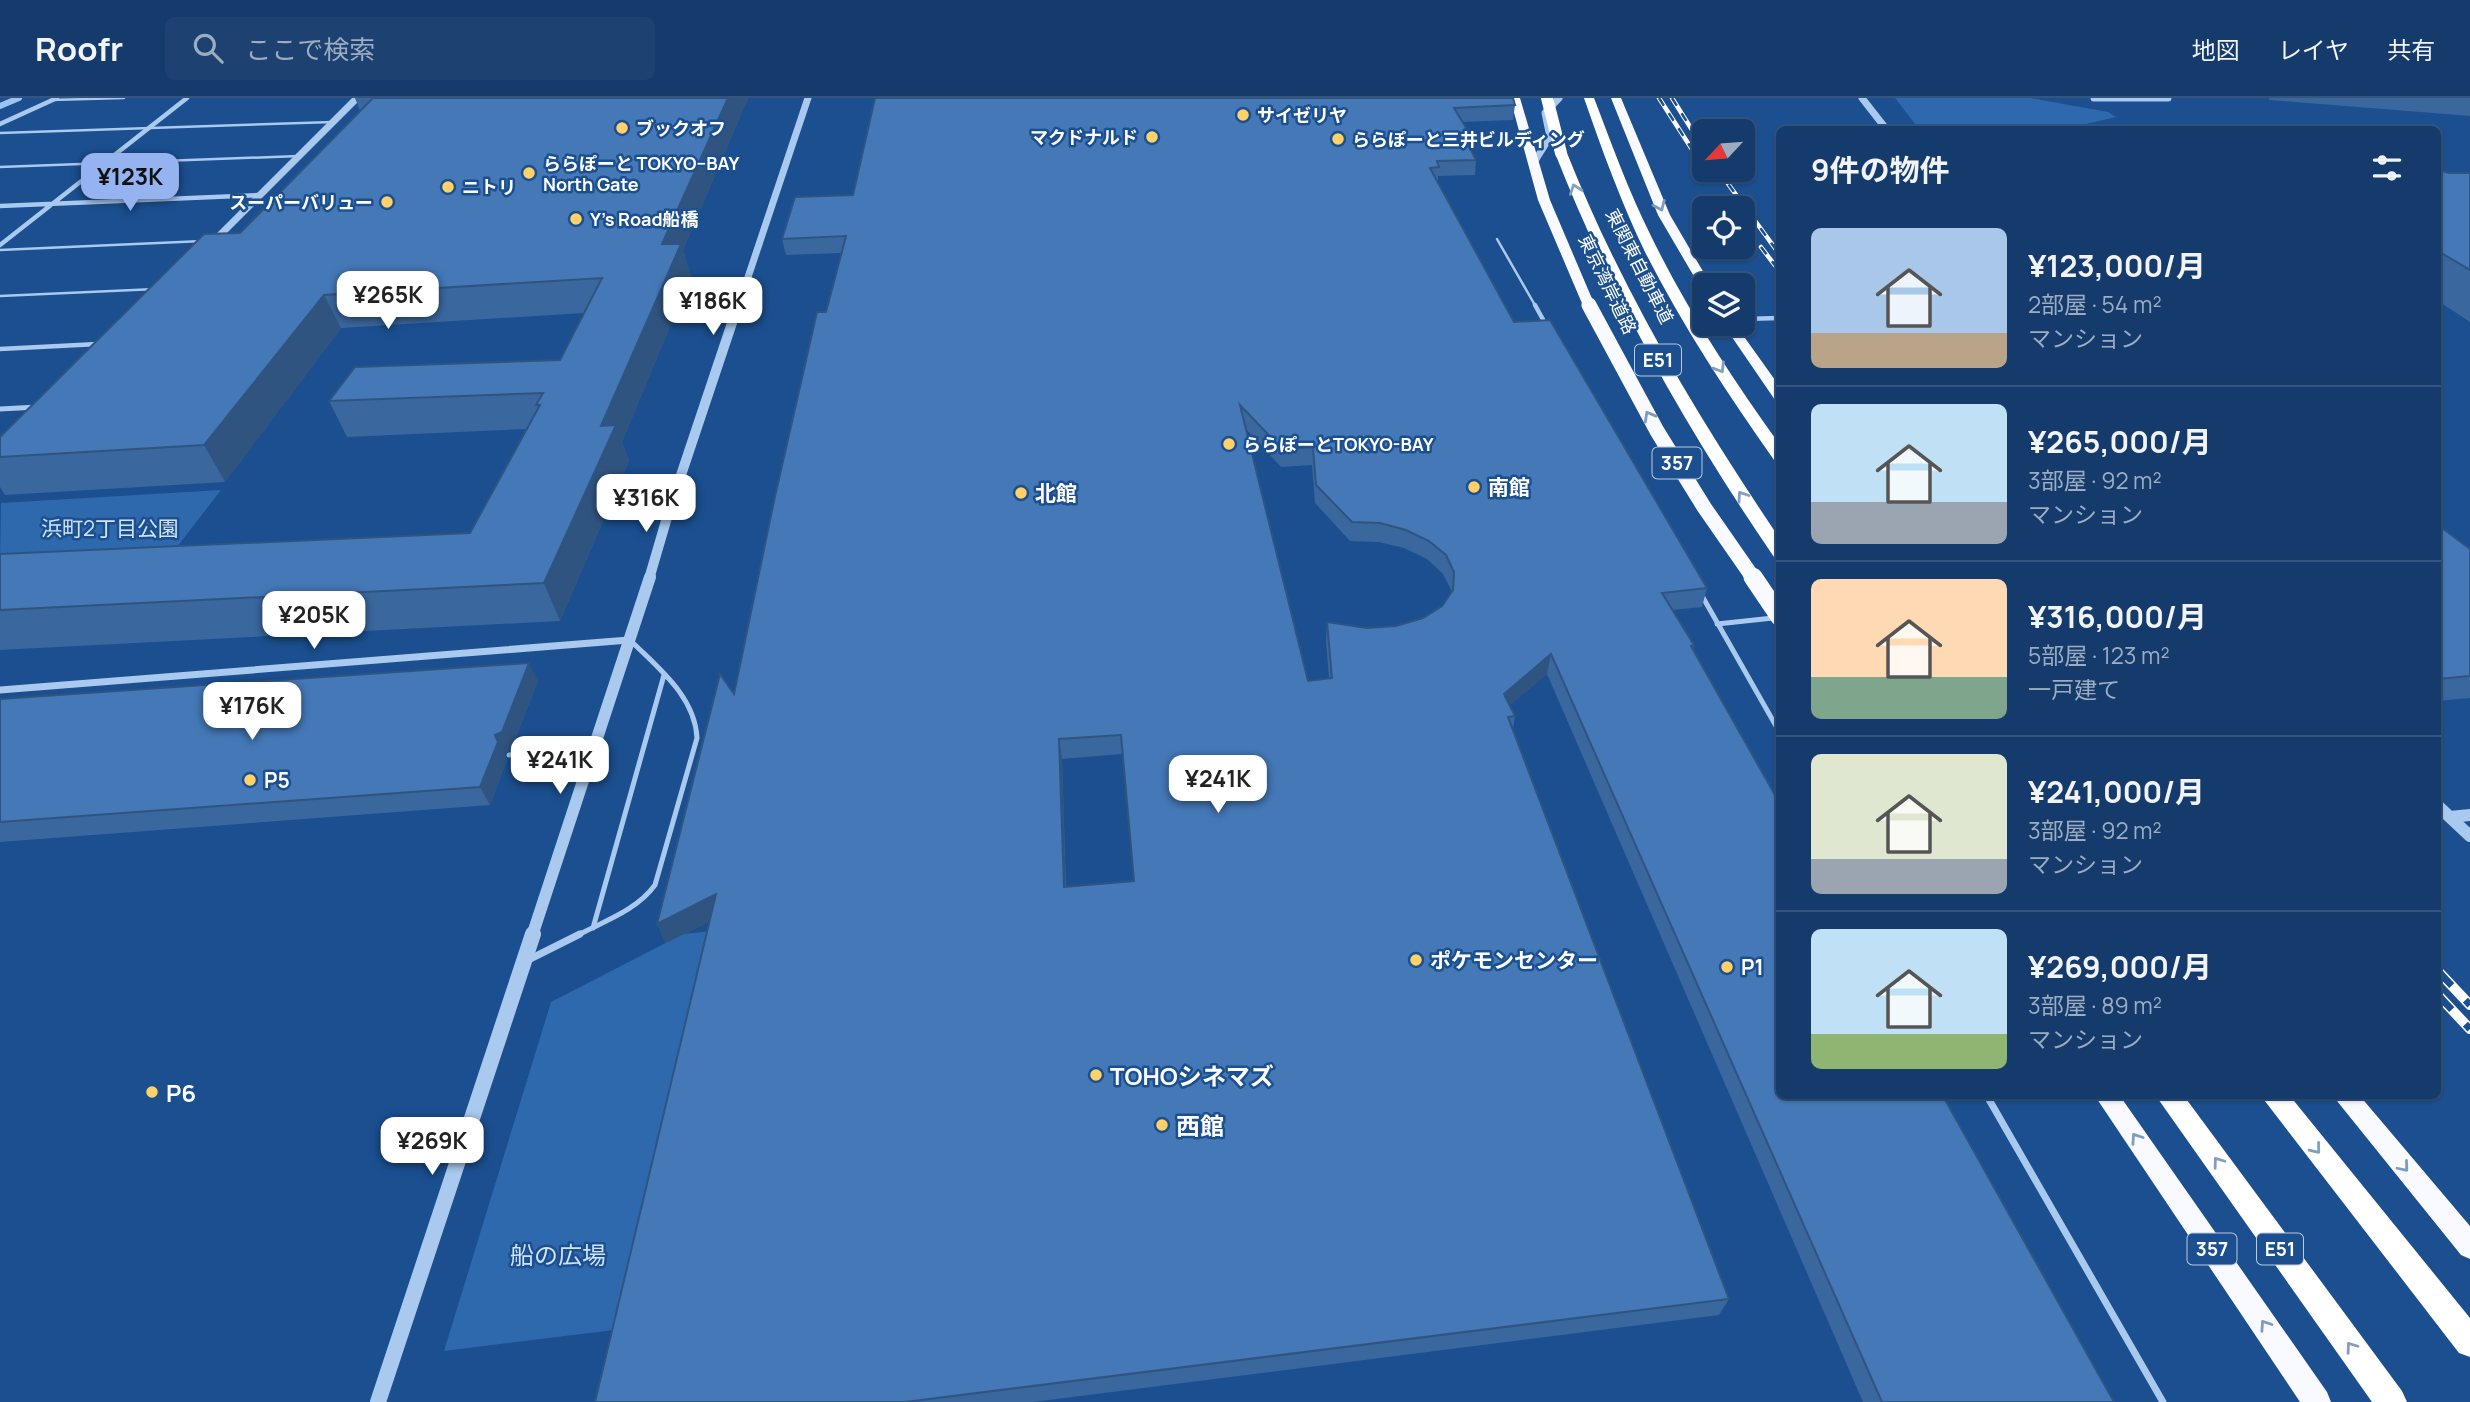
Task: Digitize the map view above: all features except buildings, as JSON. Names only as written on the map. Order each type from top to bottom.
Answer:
[{"type":"highway","name":"東京湾岸道路","points":[[1515,98],[1544,200],[1587,302],[1657,431],[1704,507],[1776,611]]},
{"type":"highway","name":"東関東自動車道","points":[[1547,98],[1562,153],[1586,219],[1623,295],[1717,460],[1776,547]]},
{"type":"highway","name":"東関東自動車道","points":[[1589,98],[1625,194],[1652,254],[1735,394],[1776,451]]},
{"type":"highway","points":[[1616,98],[1664,215],[1698,273]]},
{"type":"highway","points":[[1737,336],[1776,391]]},
{"type":"highway","name":"357","points":[[2109,1099],[2317,1402]]},
{"type":"highway","name":"E51","points":[[2171,1099],[2391,1402]]},
{"type":"highway","points":[[2275,1099],[2470,1342]]},
{"type":"highway","points":[[2348,1099],[2470,1246]]},
{"type":"street","points":[[0,124],[57,98]]},
{"type":"street","points":[[0,248],[187,98]]},
{"type":"street","points":[[204,250],[356,98]]},
{"type":"street","points":[[1533,164],[1550,137],[1545,113],[1559,98]]},
{"type":"street","points":[[1862,98],[1884,126]]},
{"type":"street","points":[[2094,98],[2168,98]]},
{"type":"street","points":[[378,1402],[630,640],[668,514],[809,99]]},
{"type":"street","points":[[0,206],[259,195]]},
{"type":"street","points":[[157,298],[166,288]]},
{"type":"street","points":[[102,353],[110,344]]},
{"type":"street","points":[[0,409],[47,407]]},
{"type":"street","points":[[38,417],[47,407]]},
{"type":"street","points":[[0,690],[630,640]]},
{"type":"street","points":[[2441,810],[2470,836]]},
{"type":"street","points":[[2450,817],[2470,815]]},
{"type":"lane","points":[[51,100],[124,98]]},
{"type":"lane","points":[[0,133],[333,121]]},
{"type":"lane","points":[[0,167],[299,156]]},
{"type":"lane","points":[[1497,239],[1547,327]]},
{"type":"lane","points":[[0,248],[213,241]]},
{"type":"lane","points":[[0,296],[166,288]]},
{"type":"lane","points":[[1755,319],[1776,318]]},
{"type":"lane","points":[[0,349],[110,344]]},
{"type":"lane","points":[[1695,584],[1776,726]]},
{"type":"lane","points":[[1717,624],[1776,617]]},
{"type":"lane","points":[[522,963],[645,899],[655,885],[693,751],[697,719],[690,706],[664,675],[630,640]]},
{"type":"lane","points":[[592,928],[664,675]]},
{"type":"lane","points":[[509,755],[594,748]]},
{"type":"lane","points":[[1989,1099],[2163,1402]]},
{"type":"green space","points":[[1895,98],[2030,98],[2108,112],[2116,117],[2078,126],[1917,126]]},
{"type":"green space","name":"浜町2丁目公園","points":[[221,490],[170,556],[0,565],[1,503]]},
{"type":"green space","name":"船の広場","points":[[712,931],[622,1329],[444,1351],[551,1002],[683,934]]},
{"type":"waterway","points":[[0,106],[19,98]]},
{"type":"railway","points":[[1659,98],[1692,149]]},
{"type":"railway","points":[[1672,98],[1692,130]]},
{"type":"railway","points":[[1727,182],[1776,250]]},
{"type":"railway","points":[[1761,247],[1776,267]]},
{"type":"railway","points":[[2441,974],[2470,1005]]},
{"type":"railway","points":[[2441,998],[2470,1029]]},
{"type":"place","name":"サイゼリヤ","points":[[1243,115]]},
{"type":"place","name":"ブックオフ","points":[[622,128]]},
{"type":"place","name":"マクドナルド","points":[[1152,137]]},
{"type":"place","name":"ららぽーと三井ビルディング","points":[[1338,139]]},
{"type":"place","name":"ららぽーと TOKYO−BAY North Gate","points":[[529,173]]},
{"type":"place","name":"ニトリ","points":[[448,187]]},
{"type":"place","name":"スーパーバリュー","points":[[387,202]]},
{"type":"place","name":"Y's Road船橋","points":[[576,219]]},
{"type":"place","name":"ららぽーとTOKYO-BAY","points":[[1229,444]]},
{"type":"place","name":"南館","points":[[1474,487]]},
{"type":"place","name":"北館","points":[[1021,493]]},
{"type":"place","name":"P5","points":[[250,780]]},
{"type":"place","name":"ポケモンセンター","points":[[1416,960]]},
{"type":"place","name":"P1","points":[[1727,967]]},
{"type":"place","name":"TOHOシネマズ","points":[[1096,1075]]},
{"type":"place","name":"P6","points":[[152,1092]]},
{"type":"place","name":"西館","points":[[1162,1125]]}]
